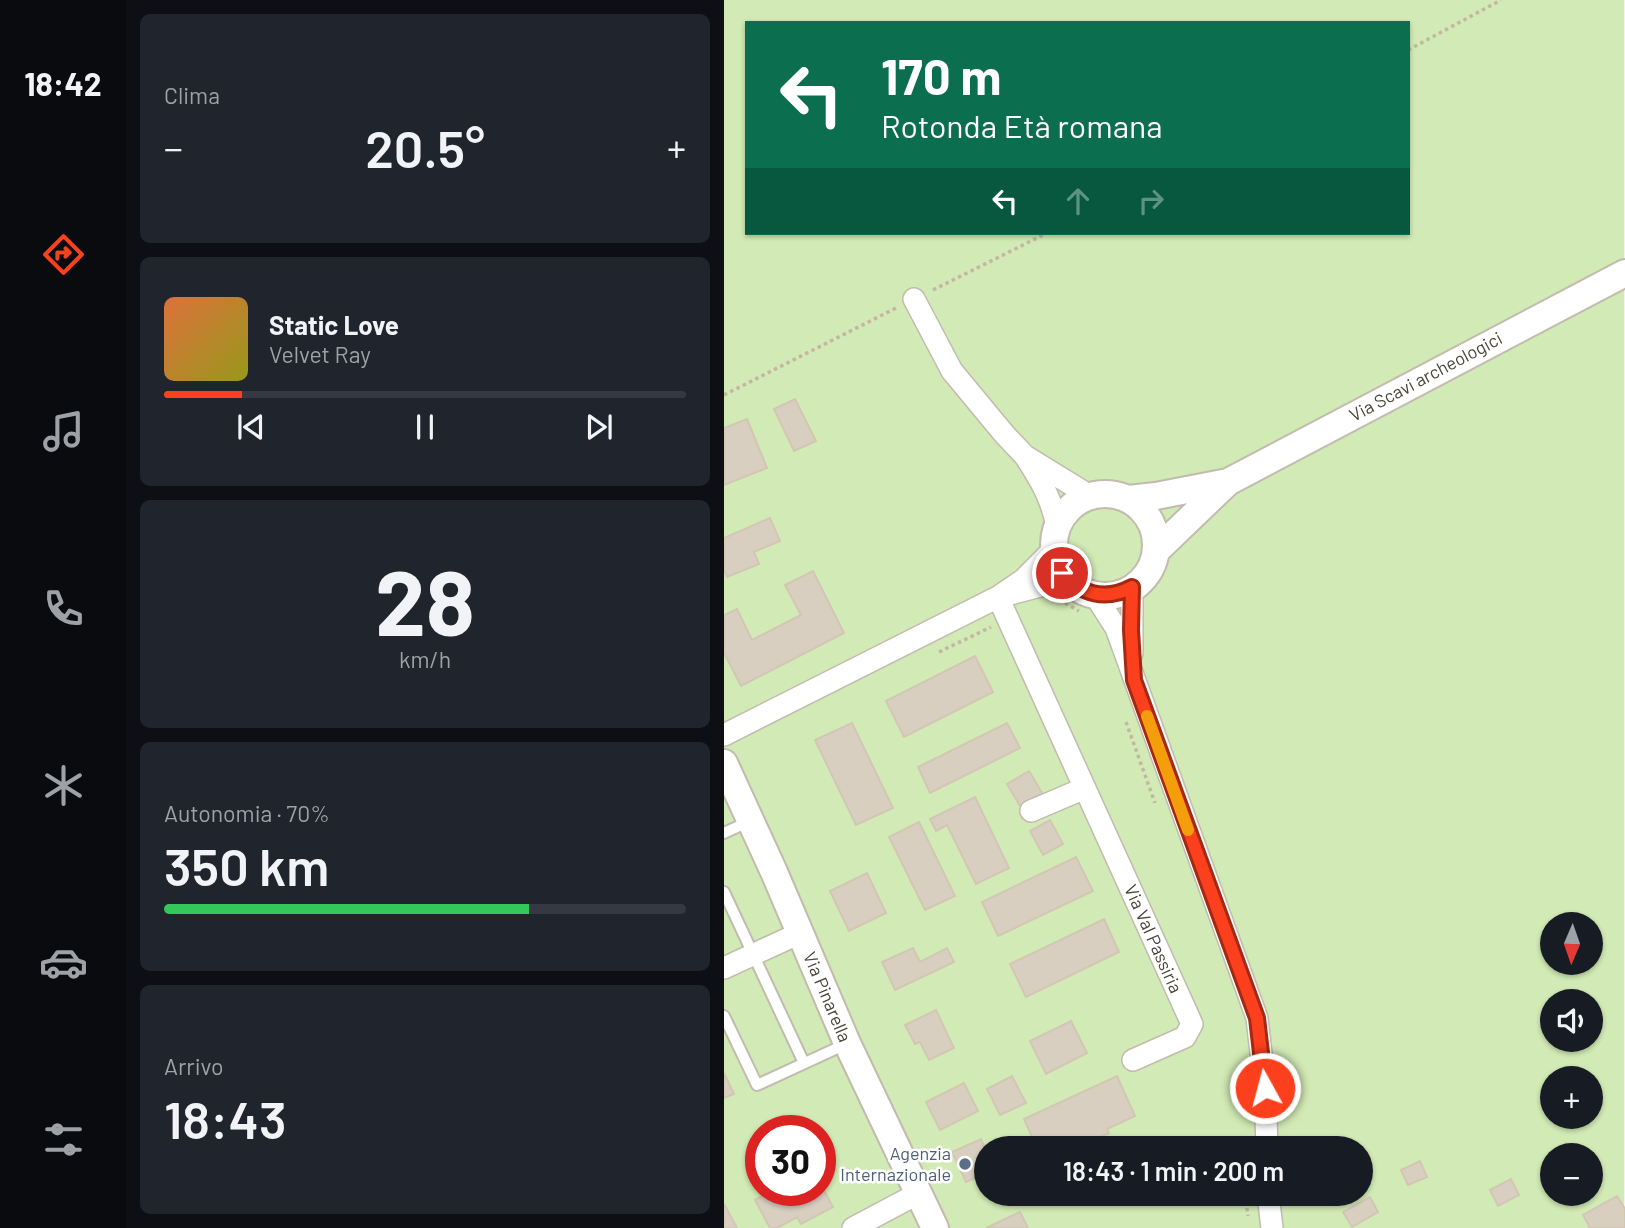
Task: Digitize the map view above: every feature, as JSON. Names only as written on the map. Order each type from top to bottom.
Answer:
[{"type":"street","name":"Via Scavi archeologici","points":[[1156,551],[1228,482],[1625,273]]},
{"type":"street","points":[[724,735],[998,597],[1023,580],[1055,538],[1070,507],[1090,496],[1116,495],[1128,499],[1140,508],[1150,521],[1155,536],[1156,551],[1152,566],[1144,578],[1121,593],[1096,595],[1070,582],[1062,573],[1055,538],[1053,505],[1042,483],[1025,456],[952,371],[914,299]]},
{"type":"street","points":[[1025,456],[1090,496]]},
{"type":"street","name":"Via Scavi archeologici","points":[[1128,499],[1228,482]]},
{"type":"street","points":[[998,597],[1048,584],[1070,582]]},
{"type":"street","points":[[1132,587],[1134,680]]},
{"type":"street","points":[[1096,595],[1116,628],[1257,1018],[1265,1088],[1267,1136]]},
{"type":"street","name":"Via Val Passiria","points":[[998,597],[1192,1024],[1185,1037],[1133,1060]]},
{"type":"street","name":"Via Pinarella","points":[[724,764],[751,820],[847,1044],[935,1228]]},
{"type":"street","points":[[1031,811],[1085,789]]},
{"type":"street","points":[[724,968],[800,933]]},
{"type":"street","points":[[853,1228],[919,1193]]},
{"type":"street","points":[[1269,1206],[1272,1228]]},
{"type":"lane","points":[[724,833],[751,820]]},
{"type":"lane","points":[[724,892],[804,1063]]},
{"type":"lane","points":[[724,1016],[757,1085],[847,1044]]},
{"type":"path","points":[[1410,49],[1501,0]]},
{"type":"path","points":[[724,395],[1043,235]]},
{"type":"green space","points":[[724,0],[1624,0],[1624,1228],[724,1228]]},
{"type":"building","points":[[795,399],[816,441],[794,451],[774,409]]},
{"type":"building","points":[[747,419],[767,468],[724,485],[724,428]]},
{"type":"building","points":[[770,518],[780,541],[754,552],[759,564],[727,577],[724,570],[724,538]]},
{"type":"building","points":[[813,571],[844,633],[741,686],[724,653],[724,615],[737,609],[752,640],[801,615],[785,585]]},
{"type":"building","points":[[975,656],[993,692],[904,737],[886,701]]},
{"type":"building","points":[[852,723],[893,808],[856,825],[815,740]]},
{"type":"building","points":[[1007,723],[1020,748],[930,793],[918,767]]},
{"type":"building","points":[[1029,771],[1042,793],[1020,806],[1007,784]]},
{"type":"building","points":[[975,797],[1009,868],[976,884],[947,825],[936,831],[930,819]]},
{"type":"building","points":[[1050,820],[1063,844],[1043,855],[1030,831]]},
{"type":"building","points":[[919,822],[955,896],[925,910],[889,837]]},
{"type":"building","points":[[1076,857],[1093,891],[998,936],[982,902]]},
{"type":"building","points":[[867,873],[886,913],[849,931],[830,891]]},
{"type":"building","points":[[1104,919],[1119,952],[1026,997],[1010,964]]},
{"type":"building","points":[[913,948],[920,962],[947,948],[954,962],[895,990],[882,962]]},
{"type":"building","points":[[936,1010],[954,1048],[929,1060],[920,1042],[915,1044],[905,1025]]},
{"type":"building","points":[[1071,1021],[1087,1053],[1046,1074],[1030,1041]]},
{"type":"building","points":[[724,1073],[734,1094],[724,1098]]},
{"type":"building","points":[[1012,1076],[1026,1103],[1000,1115],[987,1089]]},
{"type":"building","points":[[1117,1076],[1135,1116],[1107,1129],[1109,1133],[1103,1136],[1032,1136],[1024,1119]]},
{"type":"building","points":[[964,1083],[978,1111],[940,1130],[926,1102]]},
{"type":"building","points":[[974,1142],[974,1178],[966,1182],[952,1152]]},
{"type":"building","points":[[1420,1161],[1427,1177],[1408,1185],[1401,1170]]},
{"type":"building","points":[[1511,1179],[1519,1195],[1498,1206],[1490,1190]]},
{"type":"building","points":[[1617,1196],[1625,1209],[1625,1228],[1590,1228],[1583,1215]]},
{"type":"building","points":[[1373,1203],[1378,1212],[1352,1227],[1343,1212],[1354,1206],[1373,1206]]},
{"type":"building","points":[[724,1204],[737,1228],[724,1228]]},
{"type":"building","points":[[758,1206],[833,1207],[801,1224],[797,1217],[777,1228],[770,1228]]},
{"type":"building","points":[[1020,1212],[1028,1228],[986,1228]]},
{"type":"slow traffic","points":[[1147,716],[1188,830]]},
{"type":"place","name":"Agenzia Internazionale","points":[[965,1164]]},
{"type":"route","points":[[1062,573],[1082,590],[1096,595],[1108,596],[1132,587],[1134,680],[1257,1018],[1265,1088]]}]
